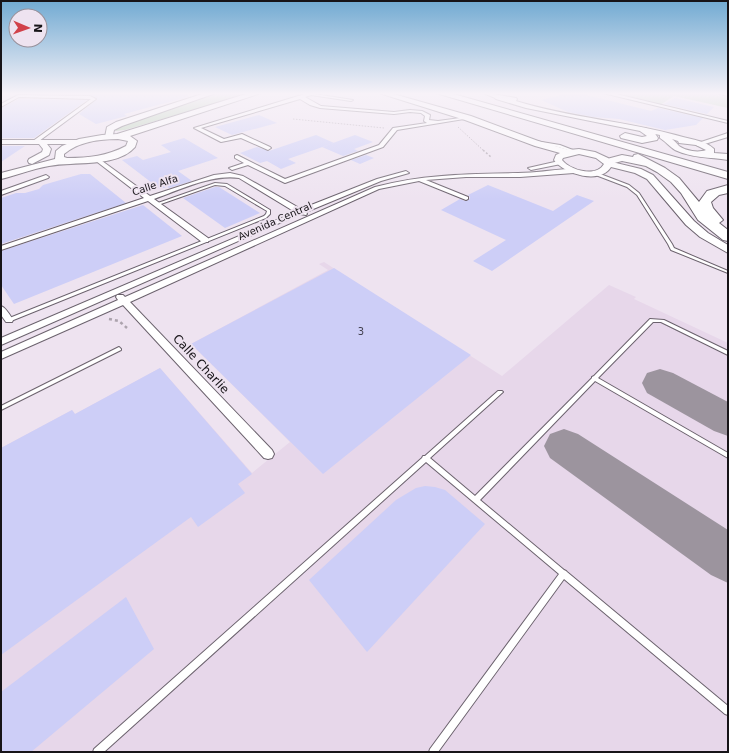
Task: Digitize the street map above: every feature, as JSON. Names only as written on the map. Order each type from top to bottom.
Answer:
[{"type":"highway","points":[[560,128],[620,150],[644,160],[661,170],[675,180],[685,191],[703,217],[728,237]]},
{"type":"highway","points":[[561,128],[728,176]]},
{"type":"highway","points":[[580,128],[728,170]]},
{"type":"highway","points":[[584,128],[600,130],[642,140],[653,138],[651,134],[645,131]]},
{"type":"highway","points":[[599,133],[616,135],[648,144],[663,145],[673,143]]},
{"type":"highway","points":[[604,168],[616,158],[626,158],[661,170]]},
{"type":"highway","points":[[728,189],[710,194],[704,202],[713,217],[728,230]]},
{"type":"main road","points":[[1,176],[36,166],[62,154],[81,142],[139,128]]},
{"type":"main road","points":[[1,176],[46,166],[100,162],[130,147],[132,141],[145,132],[155,128]]},
{"type":"main road","points":[[112,135],[128,138],[132,141]]},
{"type":"main road","points":[[1,170],[62,154],[82,162],[100,162]]},
{"type":"street","points":[[39,143],[57,128]]},
{"type":"street","points":[[110,128],[112,135]]},
{"type":"street","points":[[197,128],[223,141],[242,136],[268,148]]},
{"type":"street","points":[[238,157],[285,181],[381,146],[395,129],[401,128]]},
{"type":"street","points":[[496,128],[569,153],[593,155],[604,168]]},
{"type":"street","points":[[635,128],[657,134],[685,151],[708,152],[728,156]]},
{"type":"street","points":[[640,128],[695,143],[708,152]]},
{"type":"street","points":[[673,143],[682,141],[695,143],[728,135]]},
{"type":"street","points":[[1,142],[81,142]]},
{"type":"street","points":[[535,142],[574,171],[604,168],[646,174],[654,181],[690,223],[704,235],[728,250]]},
{"type":"street","points":[[39,143],[55,146],[62,154]]},
{"type":"street","points":[[32,162],[46,153],[47,149],[39,143]]},
{"type":"street","points":[[470,169],[524,168],[559,160],[569,153]]},
{"type":"street","points":[[100,162],[205,240]]},
{"type":"street","points":[[232,168],[249,163]]},
{"type":"street","name":"Avenida Central","points":[[1,356],[377,188],[405,180],[446,176],[520,175],[574,171]]},
{"type":"street","name":"Avenida Central","points":[[1,342],[300,212],[379,180],[412,172]]},
{"type":"street","name":"Calle Alfa","points":[[1,248],[216,176],[230,175],[241,177],[309,218]]},
{"type":"street","points":[[1,193],[46,177]]},
{"type":"street","points":[[420,180],[466,198]]},
{"type":"street","name":"Calle Charlie","points":[[116,292],[268,454]]},
{"type":"street","points":[[1,309],[9,320]]},
{"type":"lane","points":[[535,142],[559,146],[580,153]]},
{"type":"lane","points":[[604,168],[613,180],[628,186],[638,194],[672,249],[728,272]]},
{"type":"lane","points":[[604,168],[613,180]]},
{"type":"lane","points":[[9,320],[265,217],[269,211],[226,185],[221,184],[216,184],[157,204]]},
{"type":"lane","points":[[476,500],[650,321],[654,319],[662,322],[728,353]]},
{"type":"lane","points":[[1,408],[119,348]]},
{"type":"lane","points":[[594,378],[728,456]]},
{"type":"lane","points":[[97,752],[500,392]]},
{"type":"lane","points":[[425,458],[728,711]]},
{"type":"lane","points":[[433,752],[564,574]]},
{"type":"path","points":[[386,128],[395,129]]},
{"type":"path","points":[[459,128],[491,157]]},
{"type":"shaded area","points":[[324,262],[502,376],[609,285],[636,297],[634,299],[728,343],[728,752],[1,752],[1,448],[72,410],[75,414],[160,368],[252,473],[290,442],[191,344],[328,270],[319,264]]},
{"type":"green space","points":[[118,128],[131,128],[125,130],[115,130]]},
{"type":"building","points":[[1,128],[48,128],[34,138],[1,138]]},
{"type":"building","points":[[217,128],[258,128],[232,135]]},
{"type":"building","points":[[657,128],[677,128],[665,130]]},
{"type":"building","points":[[316,135],[334,143],[288,159],[296,163],[281,169],[267,161],[260,163],[240,153],[257,147],[269,151]]},
{"type":"building","points":[[355,135],[373,142],[354,149],[358,151],[343,156],[322,147]]},
{"type":"building","points":[[184,138],[218,158],[178,171],[192,181],[169,188],[167,187],[160,189],[122,160],[137,156],[143,160],[171,152],[161,145]]},
{"type":"building","points":[[1,146],[25,146],[1,162]]},
{"type":"building","points":[[366,155],[374,158],[360,164],[351,160]]},
{"type":"building","points":[[81,174],[90,174],[126,203],[1,244],[1,198],[16,193],[25,193],[39,189],[43,185]]},
{"type":"building","points":[[488,185],[553,211],[577,195],[594,201],[492,271],[473,261],[506,240],[441,210],[460,199],[465,201],[469,200],[470,197],[468,195]]},
{"type":"building","points":[[219,187],[260,213],[225,228],[183,198]]},
{"type":"building","points":[[143,205],[182,236],[14,304],[1,285],[1,251]]},
{"type":"building","points":[[334,268],[471,355],[323,474],[191,344]]},
{"type":"building","points":[[160,368],[252,474],[238,484],[245,493],[198,527],[191,517],[1,655],[1,448],[72,410],[75,414]]},
{"type":"building","points":[[425,486],[445,490],[485,524],[367,652],[309,580],[396,500],[416,488]]},
{"type":"building","points":[[126,597],[154,649],[31,752],[1,752],[1,692]]},
{"type":"taxiway","points":[[660,383],[728,420]]},
{"type":"taxiway","points":[[564,446],[728,558]]}]
